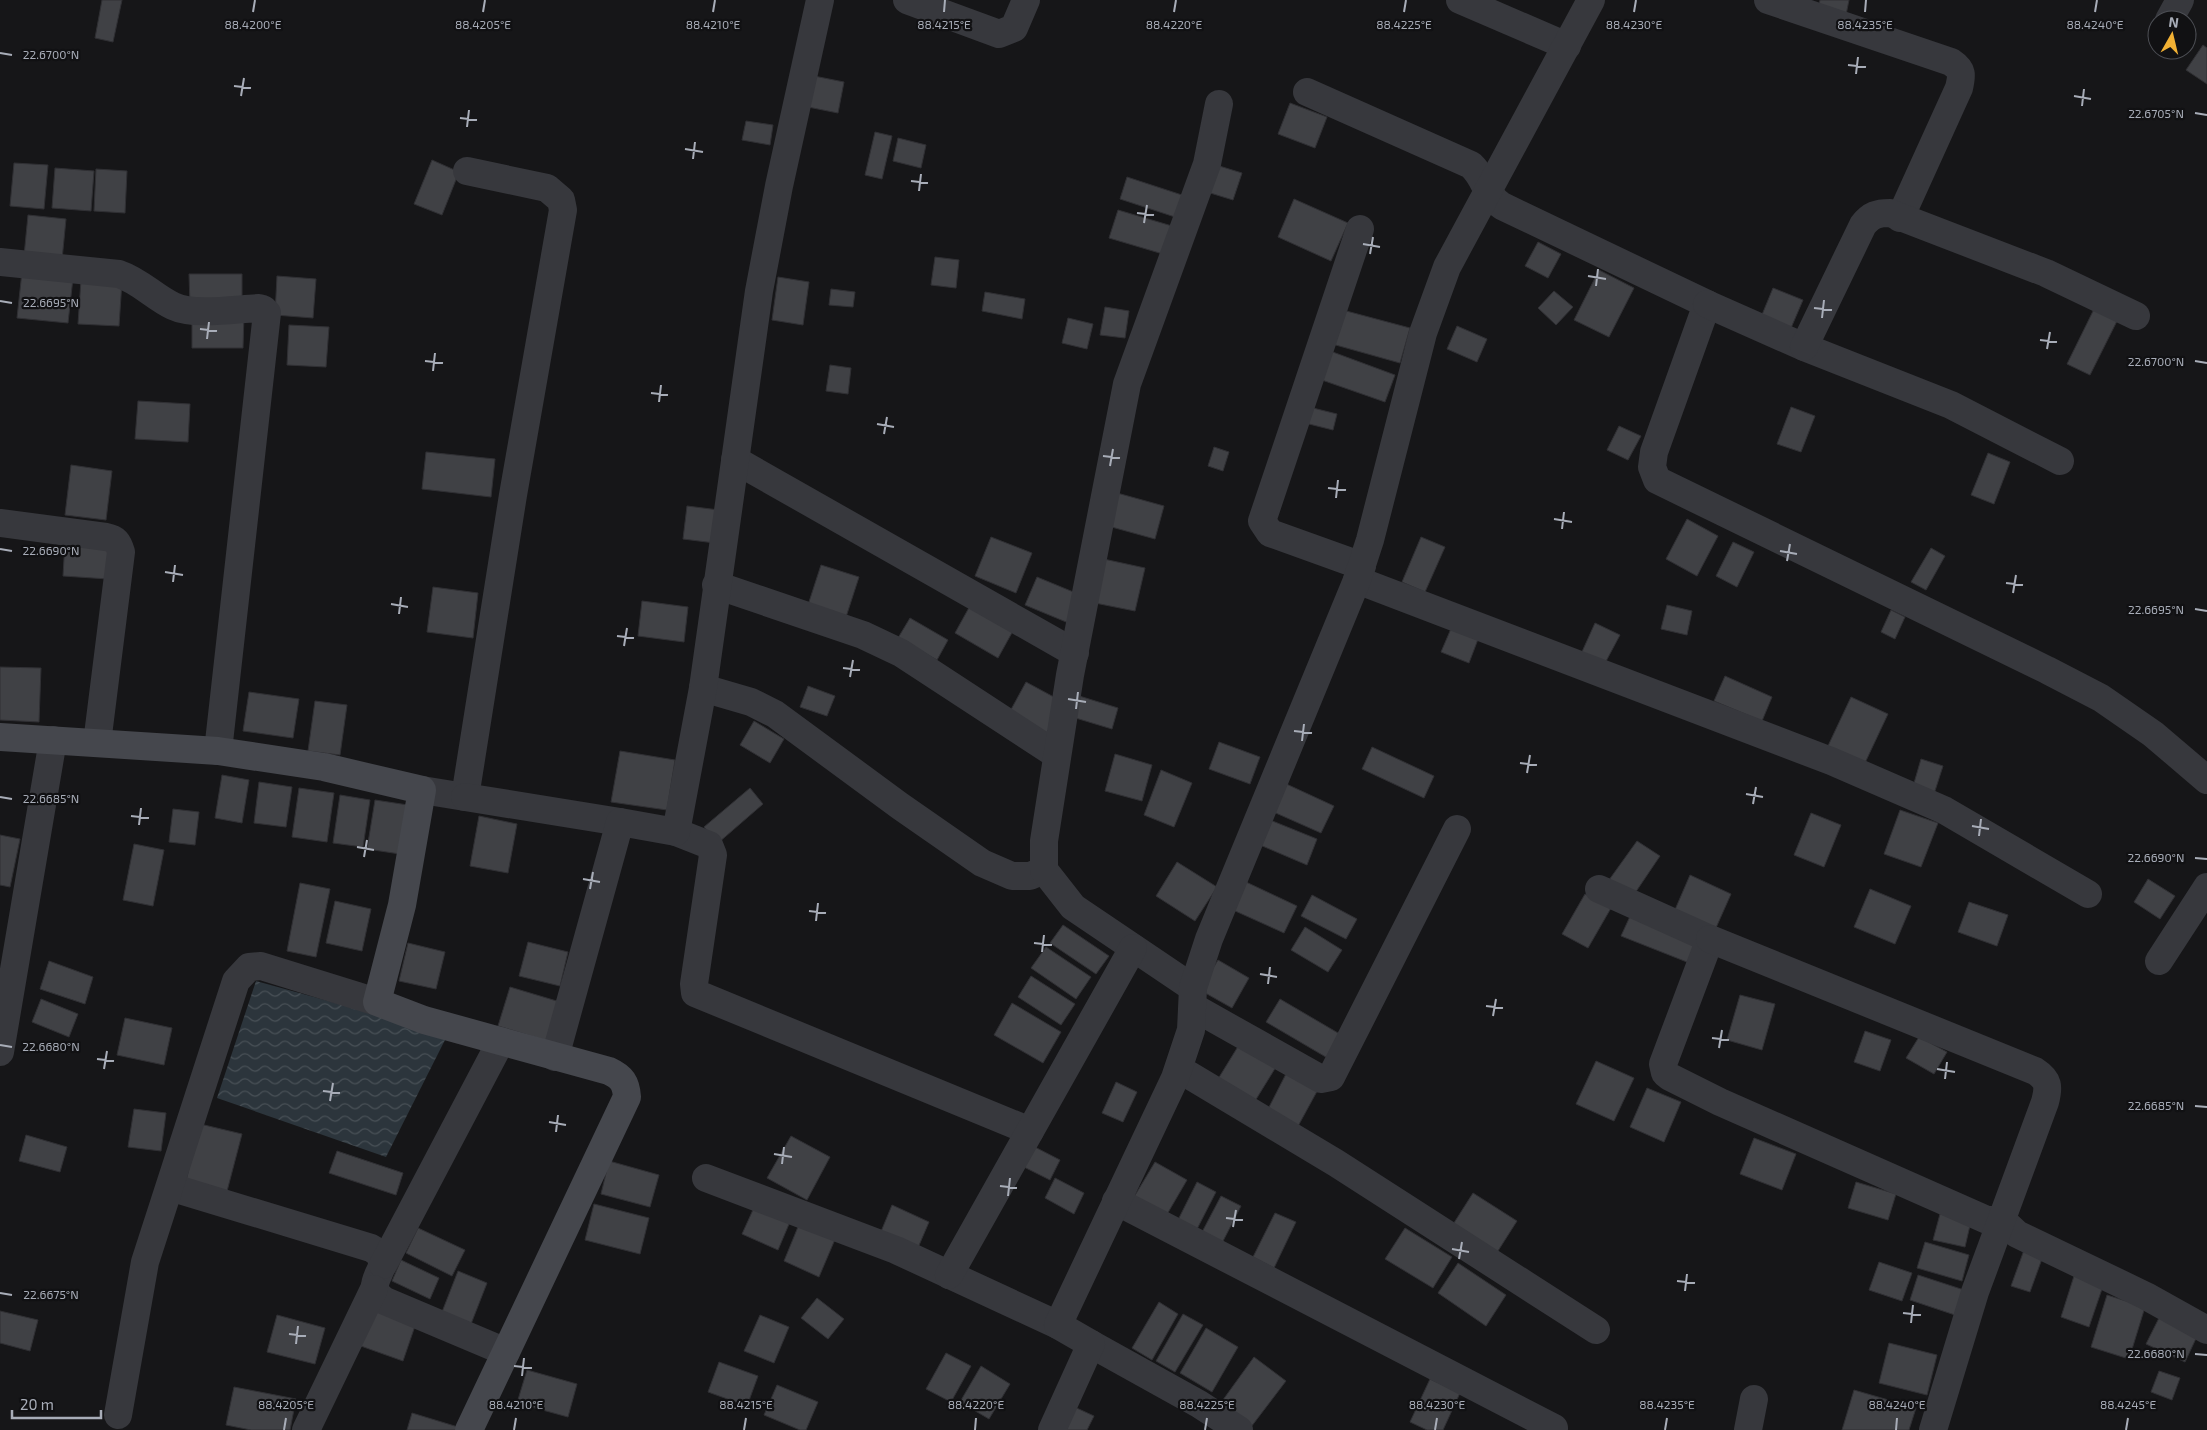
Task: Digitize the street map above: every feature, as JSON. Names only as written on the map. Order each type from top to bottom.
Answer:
[{"type":"street","points":[[676,832],[703,688],[716,585],[759,291],[779,186],[820,0]]},
{"type":"street","points":[[907,0],[998,34],[1014,28],[1026,0]]},
{"type":"street","points":[[1460,0],[1567,46]]},
{"type":"street","points":[[1058,1325],[1179,1068],[1191,1030],[1193,997],[1209,939],[1359,573],[1370,540],[1422,333],[1447,267],[1591,0]]},
{"type":"street","points":[[1768,0],[1952,62],[1960,67],[1962,74],[1959,88],[1900,218]]},
{"type":"street","points":[[1307,92],[1472,166],[1481,174],[1492,199],[1502,206],[1707,304],[1804,347],[1951,405],[2060,461]]},
{"type":"street","points":[[1218,104],[1207,164],[1127,384],[1075,652],[1044,841],[1044,870],[1073,907],[1133,948],[1193,997],[1320,1078],[1331,1078],[1457,829]]},
{"type":"street","points":[[465,797],[512,505],[563,210],[561,200],[547,188],[467,171]]},
{"type":"street","points":[[1804,347],[1863,226],[1869,217],[1878,213],[1890,213],[2046,273],[2136,316]]},
{"type":"street","points":[[1360,229],[1262,521],[1270,533],[1359,573],[1831,761],[1944,810],[2088,894]]},
{"type":"street","points":[[0,262],[120,274],[130,278],[174,307],[187,310],[259,308],[267,313],[218,751]]},
{"type":"street","points":[[1707,304],[1654,452],[1652,467],[1656,480],[2048,670],[2101,698],[2153,734],[2207,780]]},
{"type":"street","points":[[735,460],[1075,652]]},
{"type":"street","points":[[0,523],[106,537],[115,539],[119,544],[121,552],[97,743]]},
{"type":"street","points":[[716,585],[863,635],[902,653],[1058,755]]},
{"type":"street","points":[[703,688],[751,702],[775,714],[900,806],[982,863],[1012,876],[1030,876],[1044,870]]},
{"type":"street","points":[[0,736],[218,751],[324,767],[422,790],[676,832],[709,845],[713,855],[694,984],[695,993],[1030,1131]]},
{"type":"street","points":[[0,1052],[53,740]]},
{"type":"street","points":[[377,1002],[402,905],[422,790]]},
{"type":"street","points":[[555,1057],[620,822]]},
{"type":"street","points":[[2160,961],[2207,887]]},
{"type":"street","points":[[1600,890],[1710,939],[2035,1071],[2045,1077],[2049,1087],[2045,1102],[1975,1292],[1933,1430]]},
{"type":"street","points":[[1710,939],[1663,1064],[1665,1073],[1720,1102],[1987,1220],[2002,1220],[2017,1234],[2146,1296],[2207,1330]]},
{"type":"street","points":[[949,1275],[1133,948]]},
{"type":"street","points":[[118,1415],[145,1262],[236,981],[243,971],[249,967],[261,966],[377,1002],[424,1020],[618,1075],[626,1085],[627,1097],[469,1430]]},
{"type":"street","points":[[306,1430],[378,1277],[501,1041]]},
{"type":"street","points":[[1179,1068],[1336,1162],[1596,1330]]},
{"type":"street","points":[[706,1178],[896,1250],[1058,1325],[1199,1404],[1239,1430]]},
{"type":"street","points":[[170,1187],[371,1248],[380,1253],[383,1258],[378,1277],[377,1296],[506,1352]]},
{"type":"street","points":[[1116,1201],[1554,1428]]},
{"type":"street","points":[[1052,1430],[1091,1344]]},
{"type":"street","points":[[1748,1430],[1754,1400]]},
{"type":"water","points":[[256,981],[448,1034],[386,1157],[217,1098]]},
{"type":"building","points":[[102,0],[122,0],[113,42],[95,38]]},
{"type":"building","points":[[1820,0],[1849,0],[1846,15],[1818,9]]},
{"type":"building","points":[[2203,45],[2207,48],[2207,84],[2186,70],[2193,60],[2197,60],[2197,54]]},
{"type":"building","points":[[809,75],[844,82],[838,113],[803,106]]},
{"type":"building","points":[[1290,103],[1327,117],[1315,148],[1278,134]]},
{"type":"building","points":[[746,121],[773,125],[770,145],[742,140]]},
{"type":"building","points":[[875,132],[892,136],[882,179],[865,175]]},
{"type":"building","points":[[898,138],[926,145],[921,168],[893,161]]},
{"type":"building","points":[[432,160],[459,172],[442,215],[414,204]]},
{"type":"building","points":[[14,163],[48,165],[44,209],[10,206]]},
{"type":"building","points":[[1216,165],[1242,173],[1233,200],[1207,192]]},
{"type":"building","points":[[55,168],[94,171],[91,211],[52,208]]},
{"type":"building","points":[[96,169],[127,171],[125,213],[94,211]]},
{"type":"building","points":[[1127,177],[1185,196],[1178,218],[1120,199]]},
{"type":"building","points":[[1294,199],[1348,223],[1331,261],[1278,237]]},
{"type":"building","points":[[1118,210],[1172,226],[1163,254],[1109,238]]},
{"type":"building","points":[[28,215],[66,219],[62,260],[24,256]]},
{"type":"building","points":[[1538,242],[1561,254],[1548,278],[1525,266]]},
{"type":"building","points":[[935,257],[959,260],[956,288],[931,285]]},
{"type":"building","points":[[1599,270],[1634,288],[1609,337],[1574,320]]},
{"type":"building","points":[[22,272],[73,278],[68,323],[17,318]]},
{"type":"building","points":[[189,274],[242,274],[242,305],[190,305]]},
{"type":"building","points":[[277,276],[316,279],[313,318],[275,315]]},
{"type":"building","points":[[778,277],[809,282],[803,325],[772,320]]},
{"type":"building","points":[[81,280],[122,281],[119,326],[78,324]]},
{"type":"building","points":[[1773,288],[1803,300],[1788,335],[1759,322]]},
{"type":"building","points":[[831,289],[855,292],[853,307],[829,305]]},
{"type":"building","points":[[1554,291],[1573,307],[1556,325],[1538,308]]},
{"type":"building","points":[[985,292],[1025,299],[1022,319],[982,311]]},
{"type":"building","points":[[2097,303],[2120,315],[2090,375],[2067,364]]},
{"type":"building","points":[[1105,307],[1129,311],[1125,338],[1100,335]]},
{"type":"building","points":[[1335,308],[1410,328],[1400,363],[1325,342]]},
{"type":"building","points":[[192,314],[244,314],[243,348],[192,348]]},
{"type":"building","points":[[1068,318],[1093,324],[1087,349],[1062,343]]},
{"type":"building","points":[[289,325],[329,327],[326,367],[287,365]]},
{"type":"building","points":[[1457,326],[1487,339],[1477,362],[1447,349]]},
{"type":"building","points":[[1330,351],[1395,375],[1385,402],[1319,379]]},
{"type":"building","points":[[830,365],[851,368],[848,394],[826,391]]},
{"type":"building","points":[[138,401],[190,404],[188,442],[135,439]]},
{"type":"building","points":[[1309,407],[1337,414],[1333,430],[1305,423]]},
{"type":"building","points":[[1791,407],[1815,416],[1801,452],[1777,444]]},
{"type":"building","points":[[1619,426],[1641,436],[1628,460],[1607,450]]},
{"type":"building","points":[[1214,447],[1229,452],[1223,471],[1208,466]]},
{"type":"building","points":[[426,452],[495,459],[491,497],[422,489]]},
{"type":"building","points":[[1988,453],[2010,462],[1994,504],[1971,495]]},
{"type":"building","points":[[71,465],[112,471],[106,520],[65,515]]},
{"type":"building","points":[[1117,493],[1164,506],[1155,539],[1108,526]]},
{"type":"building","points":[[687,506],[719,510],[715,543],[683,539]]},
{"type":"building","points":[[1687,519],[1718,536],[1697,576],[1666,559]]},
{"type":"building","points":[[991,537],[1032,553],[1016,593],[975,576]]},
{"type":"building","points":[[1421,537],[1445,547],[1425,592],[1402,582]]},
{"type":"building","points":[[65,542],[110,544],[108,579],[63,576]]},
{"type":"building","points":[[1733,542],[1754,552],[1737,587],[1716,576]]},
{"type":"building","points":[[1931,548],[1945,556],[1926,590],[1911,582]]},
{"type":"building","points":[[1099,558],[1145,568],[1135,611],[1090,602]]},
{"type":"building","points":[[821,565],[859,577],[846,617],[808,605]]},
{"type":"building","points":[[1037,577],[1083,596],[1071,624],[1025,605]]},
{"type":"building","points":[[433,587],[478,593],[473,638],[427,632]]},
{"type":"building","points":[[642,601],[688,607],[684,642],[638,636]]},
{"type":"building","points":[[971,604],[1014,629],[998,658],[955,633]]},
{"type":"building","points":[[1667,605],[1692,611],[1687,635],[1661,629]]},
{"type":"building","points":[[1891,610],[1905,617],[1895,639],[1881,632]]},
{"type":"building","points":[[910,618],[948,640],[937,660],[898,638]]},
{"type":"building","points":[[1595,623],[1620,635],[1604,665],[1581,654]]},
{"type":"building","points":[[1453,624],[1480,634],[1469,663],[1441,652]]},
{"type":"building","points":[[0,667],[41,668],[39,722],[0,720]]},
{"type":"building","points":[[1725,676],[1772,697],[1762,721],[1714,701]]},
{"type":"building","points":[[1026,682],[1063,702],[1045,736],[1008,715]]},
{"type":"building","points":[[808,686],[835,696],[827,716],[800,707]]},
{"type":"building","points":[[249,692],[299,699],[293,738],[243,731]]},
{"type":"building","points":[[1076,695],[1118,708],[1112,729],[1069,716]]},
{"type":"building","points":[[1851,697],[1888,714],[1864,765],[1827,748]]},
{"type":"building","points":[[315,701],[347,705],[340,755],[308,751]]},
{"type":"building","points":[[754,721],[784,739],[770,763],[740,745]]},
{"type":"building","points":[[1219,742],[1260,757],[1250,784],[1209,769]]},
{"type":"building","points":[[1372,747],[1434,776],[1424,798],[1362,769]]},
{"type":"building","points":[[620,751],[675,760],[667,810],[611,802]]},
{"type":"building","points":[[1115,754],[1152,765],[1142,801],[1105,791]]},
{"type":"building","points":[[1921,759],[1943,766],[1933,797],[1912,790]]},
{"type":"building","points":[[1161,770],[1192,783],[1174,827],[1144,815]]},
{"type":"building","points":[[222,775],[249,780],[242,823],[215,818]]},
{"type":"building","points":[[259,782],[292,787],[286,827],[254,823]]},
{"type":"building","points":[[1282,782],[1334,806],[1321,833],[1269,810]]},
{"type":"building","points":[[299,788],[334,793],[327,842],[292,837]]},
{"type":"building","points":[[750,788],[763,804],[718,843],[704,827]]},
{"type":"building","points":[[340,795],[370,800],[363,847],[333,843]]},
{"type":"building","points":[[375,800],[408,805],[400,854],[367,849]]},
{"type":"building","points":[[173,809],[199,812],[195,845],[169,842]]},
{"type":"building","points":[[1900,810],[1938,823],[1921,867],[1884,854]]},
{"type":"building","points":[[1811,813],[1841,825],[1824,867],[1794,855]]},
{"type":"building","points":[[479,816],[517,824],[508,873],[470,866]]},
{"type":"building","points":[[1270,820],[1317,839],[1307,865],[1260,845]]},
{"type":"building","points":[[0,835],[20,839],[10,887],[0,885]]},
{"type":"building","points":[[1637,841],[1660,856],[1633,896],[1609,880]]},
{"type":"building","points":[[134,844],[164,850],[153,906],[123,900]]},
{"type":"building","points":[[1177,862],[1217,887],[1195,921],[1156,896]]},
{"type":"building","points":[[1690,875],[1731,894],[1715,930],[1674,912]]},
{"type":"building","points":[[2148,879],[2175,896],[2160,919],[2134,902]]},
{"type":"building","points":[[1246,882],[1297,906],[1284,933],[1233,910]]},
{"type":"building","points":[[300,883],[330,889],[316,957],[287,951]]},
{"type":"building","points":[[1870,889],[1911,906],[1895,944],[1854,927]]},
{"type":"building","points":[[1585,894],[1611,908],[1588,948],[1562,934]]},
{"type":"building","points":[[1312,895],[1357,919],[1346,939],[1301,916]]},
{"type":"building","points":[[335,901],[371,909],[362,951],[326,943]]},
{"type":"building","points":[[1969,902],[2008,915],[1997,946],[1958,932]]},
{"type":"building","points":[[1632,912],[1701,940],[1692,964],[1621,936]]},
{"type":"building","points":[[1063,925],[1109,956],[1096,974],[1050,943]]},
{"type":"building","points":[[1305,927],[1342,950],[1328,972],[1291,950]]},
{"type":"building","points":[[528,942],[568,952],[560,986],[519,976]]},
{"type":"building","points":[[408,943],[445,952],[436,989],[399,981]]},
{"type":"building","points":[[1046,947],[1091,977],[1076,999],[1031,968]]},
{"type":"building","points":[[1218,960],[1249,978],[1232,1008],[1200,990]]},
{"type":"building","points":[[49,961],[93,977],[85,1004],[40,989]]},
{"type":"building","points":[[1031,976],[1075,1004],[1061,1025],[1018,997]]},
{"type":"building","points":[[510,987],[560,1002],[548,1041],[498,1026]]},
{"type":"building","points":[[1740,995],[1775,1004],[1762,1050],[1727,1040]]},
{"type":"building","points":[[41,999],[78,1014],[69,1037],[32,1022]]},
{"type":"building","points":[[1280,999],[1350,1040],[1336,1063],[1266,1022]]},
{"type":"building","points":[[1012,1003],[1061,1032],[1043,1063],[994,1035]]},
{"type":"building","points":[[125,1018],[172,1028],[164,1065],[117,1055]]},
{"type":"building","points":[[1865,1031],[1891,1040],[1880,1071],[1854,1062]]},
{"type":"building","points":[[1919,1037],[1947,1052],[1934,1074],[1906,1058]]},
{"type":"building","points":[[1242,1040],[1279,1062],[1255,1101],[1218,1079]]},
{"type":"building","points":[[1596,1061],[1634,1078],[1614,1121],[1576,1104]]},
{"type":"building","points":[[1289,1068],[1321,1084],[1297,1128],[1266,1113]]},
{"type":"building","points":[[1116,1082],[1137,1092],[1123,1122],[1102,1113]]},
{"type":"building","points":[[1647,1088],[1681,1102],[1664,1142],[1630,1127]]},
{"type":"building","points":[[134,1109],[166,1113],[161,1151],[128,1147]]},
{"type":"building","points":[[200,1124],[242,1134],[226,1195],[185,1185]]},
{"type":"building","points":[[26,1135],[67,1147],[60,1172],[19,1161]]},
{"type":"building","points":[[791,1136],[830,1157],[807,1200],[767,1178]]},
{"type":"building","points":[[1754,1138],[1796,1154],[1782,1190],[1740,1174]]},
{"type":"building","points":[[1029,1144],[1060,1160],[1050,1180],[1018,1164]]},
{"type":"building","points":[[337,1151],[403,1173],[396,1195],[329,1173]]},
{"type":"building","points":[[609,1161],[659,1175],[650,1207],[601,1194]]},
{"type":"building","points":[[1155,1162],[1187,1180],[1166,1216],[1134,1197]]},
{"type":"building","points":[[1055,1178],[1084,1193],[1074,1214],[1045,1198]]},
{"type":"building","points":[[1197,1182],[1216,1192],[1196,1231],[1177,1222]]},
{"type":"building","points":[[1856,1182],[1896,1194],[1888,1220],[1848,1208]]},
{"type":"building","points":[[1473,1193],[1517,1221],[1496,1254],[1452,1226]]},
{"type":"building","points":[[1221,1196],[1241,1206],[1221,1245],[1201,1234]]},
{"type":"building","points":[[757,1201],[792,1217],[778,1250],[742,1234]]},
{"type":"building","points":[[594,1204],[649,1218],[640,1254],[585,1240]]},
{"type":"building","points":[[892,1205],[929,1222],[917,1250],[880,1234]]},
{"type":"building","points":[[1275,1213],[1296,1222],[1274,1268],[1253,1257]]},
{"type":"building","points":[[1940,1214],[1971,1221],[1965,1247],[1933,1240]]},
{"type":"building","points":[[800,1222],[836,1237],[819,1277],[784,1261]]},
{"type":"building","points":[[418,1228],[465,1250],[452,1276],[406,1253]]},
{"type":"building","points":[[1405,1228],[1452,1257],[1433,1288],[1385,1259]]},
{"type":"building","points":[[1925,1242],[1969,1255],[1962,1281],[1917,1268]]},
{"type":"building","points":[[2024,1250],[2043,1256],[2030,1292],[2011,1286]]},
{"type":"building","points":[[401,1260],[439,1278],[430,1299],[392,1281]]},
{"type":"building","points":[[1879,1262],[1912,1273],[1902,1301],[1869,1290]]},
{"type":"building","points":[[1458,1263],[1506,1295],[1486,1326],[1438,1293]]},
{"type":"building","points":[[458,1271],[487,1283],[471,1324],[442,1312]]},
{"type":"building","points":[[1918,1275],[1964,1290],[1955,1315],[1910,1300]]},
{"type":"building","points":[[2074,1276],[2103,1286],[2089,1327],[2061,1317]]},
{"type":"building","points":[[2107,1295],[2145,1307],[2129,1359],[2091,1347]]},
{"type":"building","points":[[817,1298],[844,1319],[828,1339],[801,1318]]},
{"type":"building","points":[[1159,1302],[1178,1314],[1152,1360],[1132,1348]]},
{"type":"building","points":[[372,1307],[416,1323],[403,1361],[358,1345]]},
{"type":"building","points":[[0,1311],[38,1320],[30,1351],[0,1343]]},
{"type":"building","points":[[1183,1314],[1203,1325],[1175,1372],[1156,1361]]},
{"type":"building","points":[[2161,1314],[2199,1332],[2185,1362],[2146,1344]]},
{"type":"building","points":[[277,1315],[325,1328],[315,1364],[267,1352]]},
{"type":"building","points":[[760,1315],[789,1327],[774,1363],[744,1351]]},
{"type":"building","points":[[1206,1328],[1238,1347],[1212,1392],[1180,1373]]},
{"type":"building","points":[[1889,1343],[1937,1355],[1927,1395],[1879,1383]]},
{"type":"building","points":[[946,1353],[971,1366],[951,1402],[926,1389]]},
{"type":"building","points":[[1254,1357],[1286,1381],[1251,1427],[1220,1404]]},
{"type":"building","points":[[719,1362],[758,1376],[747,1406],[708,1392]]},
{"type":"building","points":[[981,1366],[1010,1384],[989,1419],[960,1402]]},
{"type":"building","points":[[527,1370],[577,1384],[568,1417],[517,1403]]},
{"type":"building","points":[[2159,1371],[2180,1378],[2172,1400],[2151,1392]]},
{"type":"building","points":[[1430,1379],[1460,1393],[1443,1430],[1427,1430],[1410,1422]]},
{"type":"building","points":[[777,1385],[818,1402],[806,1430],[800,1430],[764,1415]]},
{"type":"building","points":[[234,1387],[296,1399],[290,1430],[251,1430],[226,1425]]},
{"type":"building","points":[[1854,1390],[1916,1408],[1909,1430],[1842,1430]]},
{"type":"building","points":[[1070,1405],[1094,1416],[1087,1430],[1058,1430]]},
{"type":"building","points":[[412,1413],[458,1427],[457,1430],[407,1430]]}]
